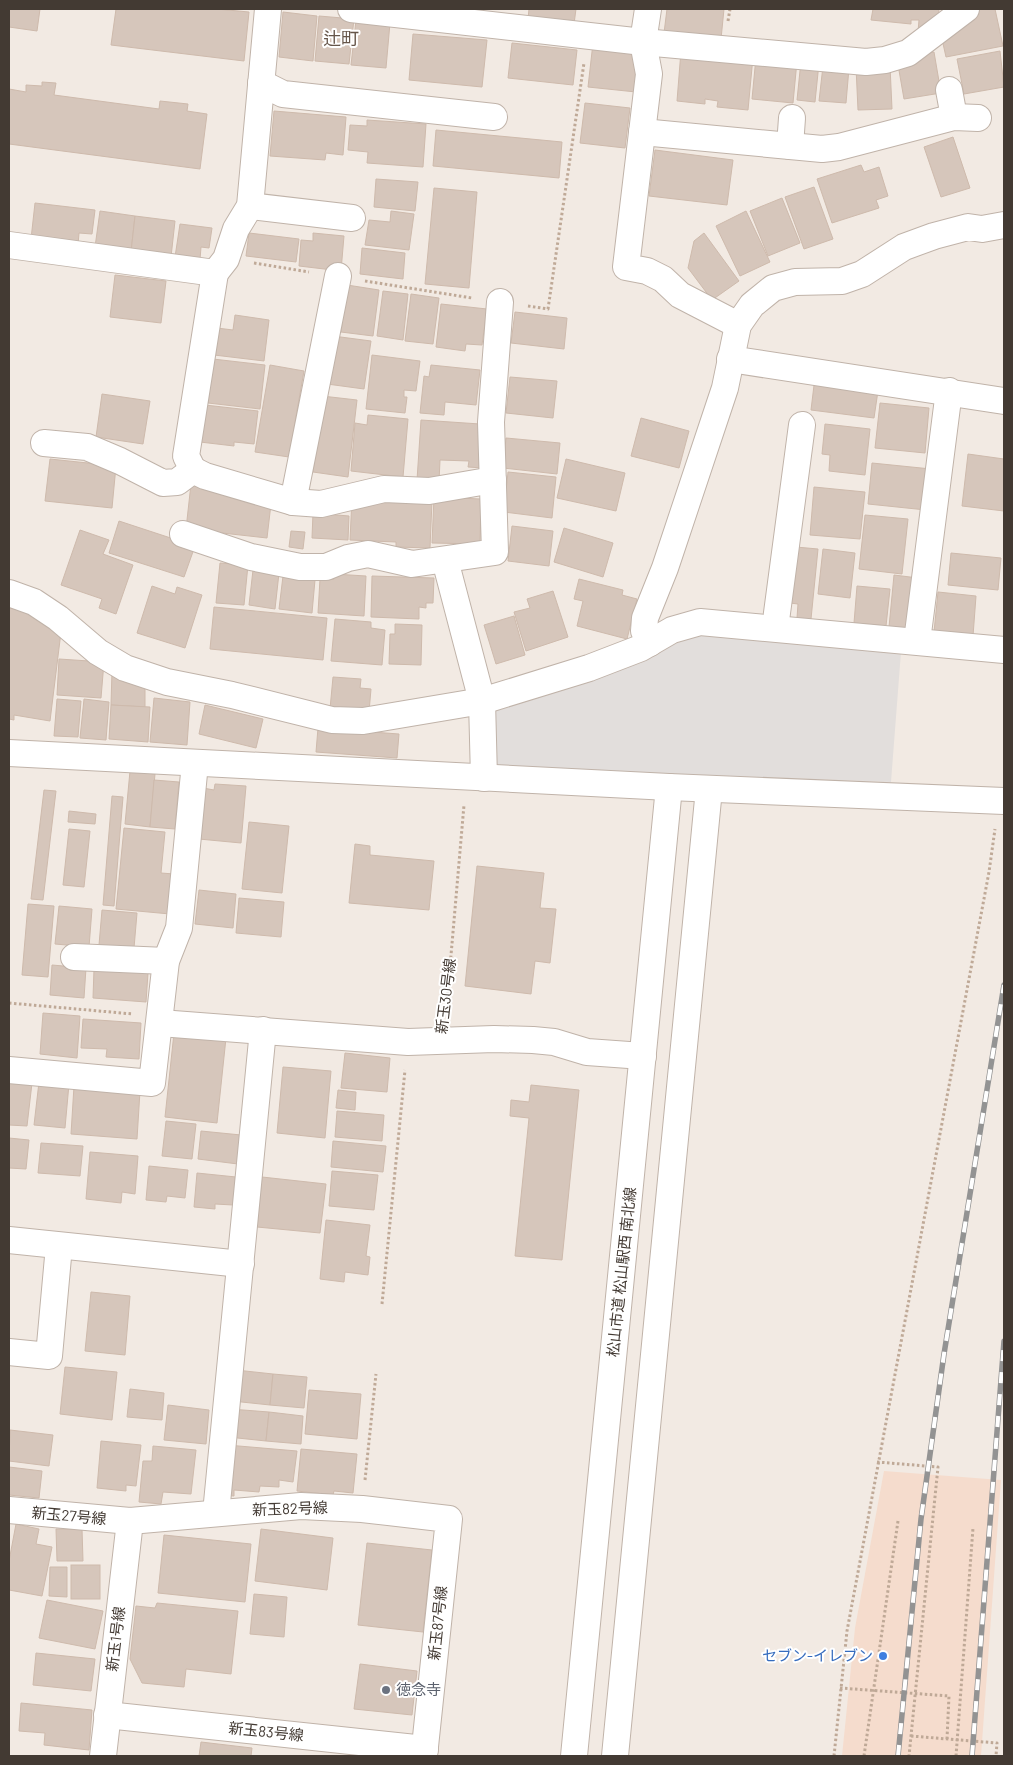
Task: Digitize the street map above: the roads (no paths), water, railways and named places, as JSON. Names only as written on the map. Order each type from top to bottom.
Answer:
[{"type":"street","points":[[268,9],[250,206],[236,229],[220,266],[186,456],[193,470],[205,476],[294,502],[321,504],[384,489],[429,491],[493,480]]},
{"type":"street","points":[[350,9],[517,18],[588,36],[866,62],[885,60],[908,53],[961,10]]},
{"type":"street","points":[[648,9],[643,42],[649,74],[626,267],[647,271],[663,278],[680,295],[738,325]]},
{"type":"street","points":[[261,83],[282,94],[494,116]]},
{"type":"street","points":[[642,132],[790,146],[838,147],[966,118],[949,90]]},
{"type":"street","points":[[790,146],[792,118]]},
{"type":"street","points":[[250,206],[352,218]]},
{"type":"street","points":[[650,643],[644,631],[645,618],[665,568],[698,472],[724,388],[738,325],[752,305],[772,288],[795,282],[842,282],[862,274],[904,247],[934,236],[968,227],[982,229],[1004,225]]},
{"type":"street","points":[[9,245],[220,266]]},
{"type":"street","points":[[294,502],[338,276]]},
{"type":"street","points":[[183,534],[251,557],[300,567],[326,567],[348,558],[368,554],[412,564],[495,552],[491,422],[500,302]]},
{"type":"street","points":[[730,359],[1004,401]]},
{"type":"street","points":[[917,641],[949,392]]},
{"type":"street","points":[[775,628],[802,426]]},
{"type":"street","points":[[44,443],[87,447],[163,483],[177,482],[193,470]]},
{"type":"street","points":[[445,560],[482,701],[475,777]]},
{"type":"street","points":[[9,593],[34,602],[58,618],[98,652],[125,668],[167,682],[232,695],[332,720],[373,720],[482,701],[589,668],[650,643],[672,630],[700,622],[1004,650]]},
{"type":"street","points":[[9,753],[709,789],[1002,801]]},
{"type":"street","points":[[9,1070],[152,1082],[166,961],[179,928],[195,763]]},
{"type":"street","name":"松山市道 松山駅西 南北線","points":[[574,1756],[669,787]]},
{"type":"street","points":[[615,1756],[709,789]]},
{"type":"street","points":[[74,957],[166,961]]},
{"type":"street","name":"新玉30号線","points":[[160,1020],[408,1042],[533,1040],[554,1042],[587,1052],[643,1056]]},
{"type":"street","points":[[216,1513],[263,1030]]},
{"type":"street","points":[[9,1240],[241,1264]]},
{"type":"street","points":[[9,1352],[50,1356],[60,1246]]},
{"type":"street","name":"新玉82号線","points":[[130,1521],[301,1506],[362,1509],[449,1519]]},
{"type":"street","name":"新玉27号線","points":[[9,1510],[130,1521]]},
{"type":"street","name":"新玉87号線","points":[[424,1753],[449,1519]]},
{"type":"street","name":"新玉1号線","points":[[103,1756],[130,1521]]},
{"type":"street","name":"新玉83号線","points":[[107,1715],[424,1753]]},
{"type":"railway","points":[[898,1756],[921,1519],[944,1354],[1004,985]]},
{"type":"railway","points":[[972,1756],[1004,1341]]},
{"type":"place","name":"セブン-イレブン","points":[[883,1656]]},
{"type":"place","name":"徳念寺","points":[[386,1690]]},
{"type":"district","name":"辻町","points":[[341,39]]}]
